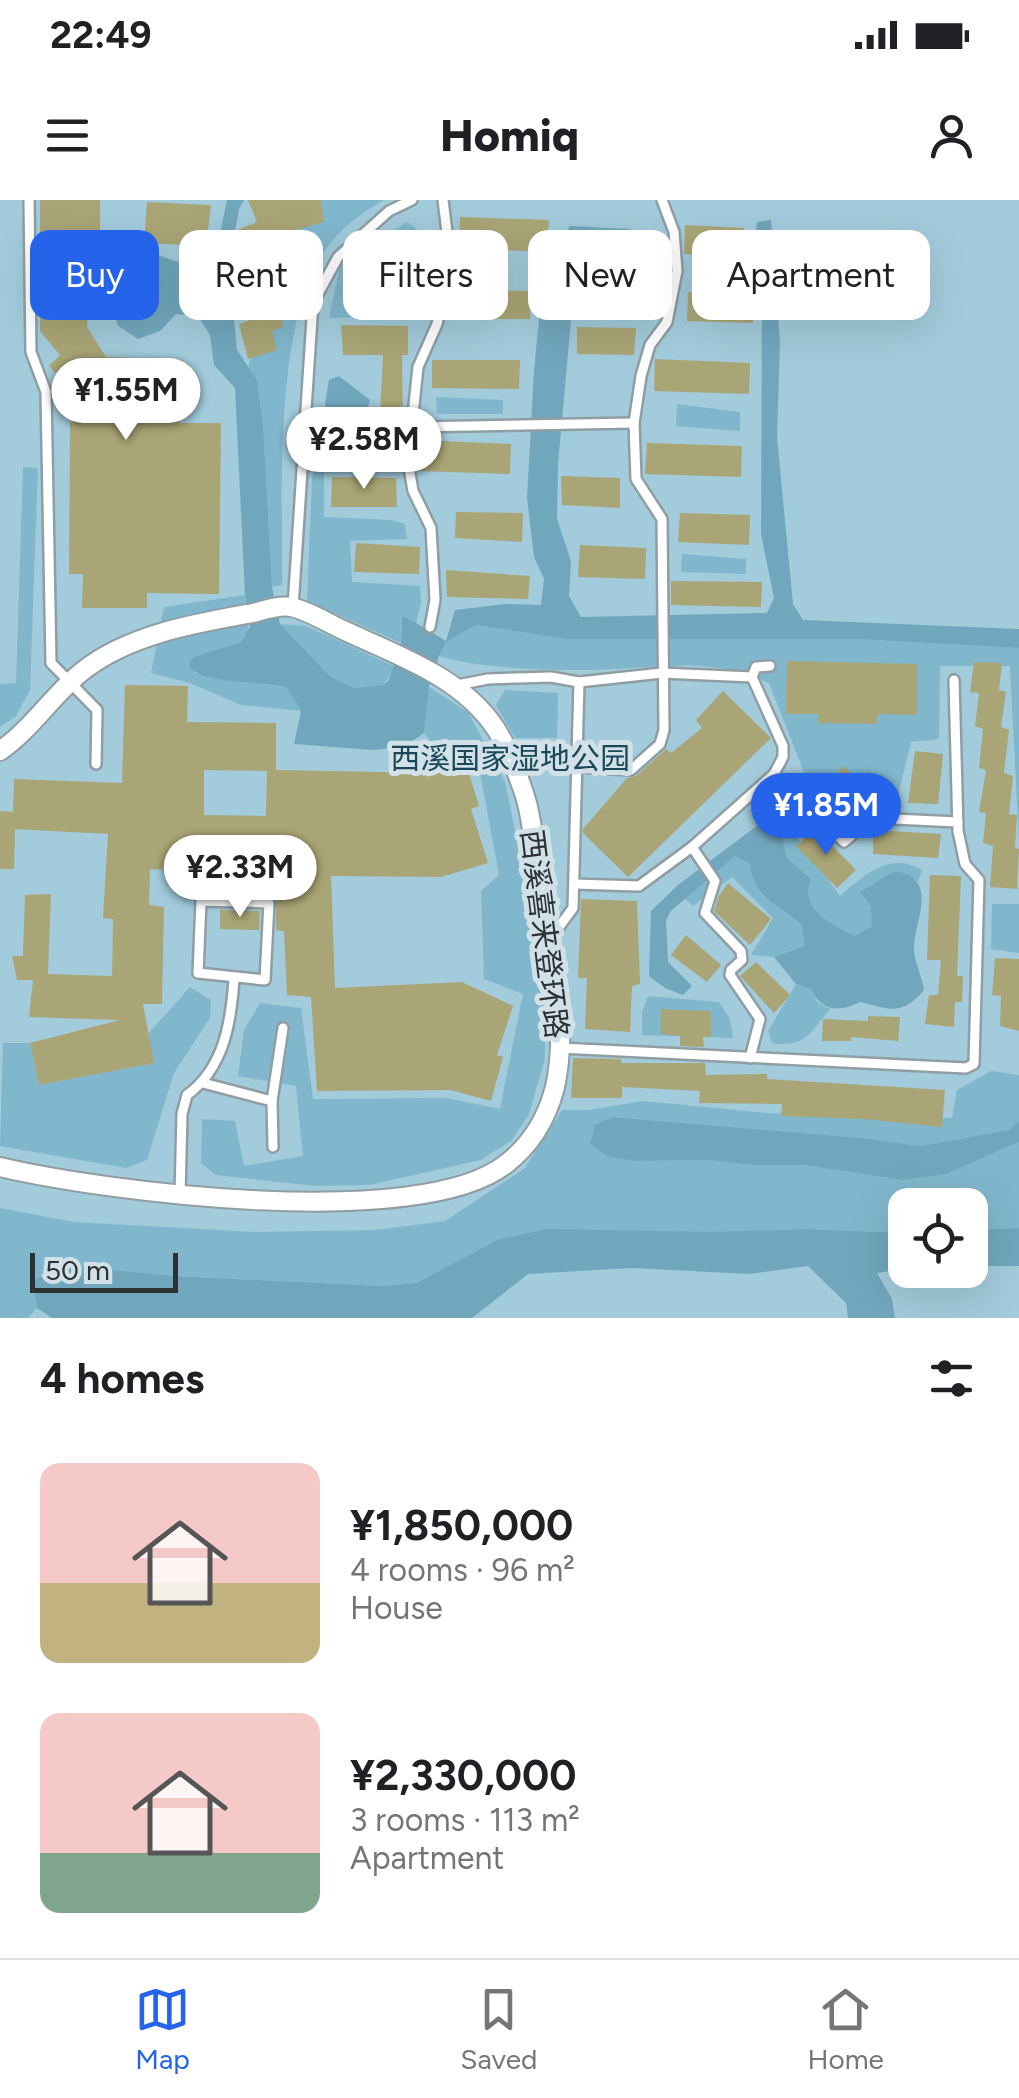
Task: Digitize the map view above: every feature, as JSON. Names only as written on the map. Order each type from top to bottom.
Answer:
[{"type":"street","points":[[0,750],[28,728],[86,668],[127,646],[171,631],[288,607]]},
{"type":"street","name":"西溪喜来登环路","points":[[0,1166],[46,1178],[180,1194],[348,1200],[449,1190],[479,1179],[504,1166],[544,1120],[560,1048],[558,1008],[526,797],[497,730],[454,686],[415,664],[288,607]]},
{"type":"lane","points":[[29,200],[31,352],[46,392],[51,663],[97,710],[96,764]]},
{"type":"lane","points":[[288,607],[313,303],[338,257],[390,211],[412,200]]},
{"type":"lane","points":[[430,626],[435,600],[432,528],[414,492],[408,462],[418,368],[437,324],[450,264],[443,200]]},
{"type":"lane","points":[[577,767],[631,770],[660,744],[664,730],[662,518],[636,479],[634,423],[645,361],[650,345],[667,322],[677,271],[674,232],[662,200]]},
{"type":"lane","points":[[304,429],[634,423]]},
{"type":"lane","points":[[574,884],[640,886],[692,847],[774,774],[783,757],[783,746],[752,677],[756,667],[770,666]]},
{"type":"lane","points":[[454,686],[488,679],[550,677],[580,682],[662,673],[752,677]]},
{"type":"lane","points":[[560,1048],[966,1068],[974,1064],[979,880],[966,864],[958,822],[954,680]]},
{"type":"lane","points":[[548,941],[573,908],[580,682]]},
{"type":"lane","points":[[774,774],[844,842],[872,818],[958,822]]},
{"type":"lane","points":[[692,847],[716,881],[705,913],[741,951],[742,960],[730,975],[760,1019],[750,1058]]},
{"type":"lane","points":[[201,901],[269,903],[264,980],[234,979],[198,973],[201,901]]},
{"type":"lane","points":[[180,1194],[182,1114],[187,1095],[213,1069],[226,1038],[234,979]]},
{"type":"lane","points":[[273,1147],[272,1101],[283,1028]]},
{"type":"lane","points":[[203,1083],[272,1101]]},
{"type":"green space","name":"西溪国家湿地公园","points":[[0,200],[1019,200],[1019,1318],[0,1318]]},
{"type":"shaded area","points":[[227,200],[244,200],[235,230],[221,229]]},
{"type":"shaded area","points":[[307,200],[384,200],[352,221],[323,255],[323,230],[273,230],[274,222]]},
{"type":"shaded area","points":[[771,220],[772,230],[756,230],[757,222]]},
{"type":"shaded area","points":[[407,222],[417,229],[417,230],[395,230]]},
{"type":"shaded area","points":[[570,226],[631,230],[568,230]]},
{"type":"shaded area","points":[[159,255],[179,262],[179,314],[160,331],[138,339],[117,325],[116,320],[159,320]]},
{"type":"shaded area","points":[[343,263],[343,318],[329,318]]},
{"type":"shaded area","points":[[201,320],[234,320],[237,350],[257,380],[272,587],[280,624],[331,677],[354,688],[383,685],[389,680],[401,643],[402,618],[446,641],[455,610],[506,604],[541,605],[544,579],[534,557],[527,498],[539,320],[571,320],[557,519],[571,561],[569,596],[581,617],[767,613],[774,598],[761,534],[762,320],[778,320],[777,437],[793,604],[803,620],[1019,629],[1019,648],[855,639],[566,639],[476,625],[446,642],[429,687],[424,733],[404,747],[373,750],[294,744],[301,711],[287,688],[222,680],[190,668],[190,661],[196,656],[241,642],[250,627],[235,388],[214,365],[210,335]]},
{"type":"shaded area","points":[[297,320],[284,411],[282,585],[272,587],[263,423],[257,380],[248,369],[260,323]]},
{"type":"shaded area","points":[[339,376],[370,400],[365,417],[328,415],[325,403],[329,380]]},
{"type":"shaded area","points":[[436,397],[503,400],[503,414],[437,414]]},
{"type":"shaded area","points":[[677,404],[740,412],[740,431],[676,426]]},
{"type":"shaded area","points":[[329,445],[382,445],[391,458],[383,471],[324,468],[324,517],[405,524],[407,539],[350,541],[352,582],[420,586],[416,623],[407,617],[401,623],[401,643],[307,601],[316,461]]},
{"type":"shaded area","points":[[23,467],[38,468],[30,690],[16,716],[0,727],[0,684],[16,683]]},
{"type":"shaded area","points":[[682,554],[746,559],[746,574],[681,572]]},
{"type":"shaded area","points":[[245,595],[249,634],[241,642],[196,656],[195,673],[287,688],[301,711],[241,705],[190,683],[151,673],[164,607]]},
{"type":"shaded area","points":[[280,624],[306,626],[396,667],[383,685],[354,688],[331,677]]},
{"type":"shaded area","points":[[476,625],[566,639],[855,639],[1019,648],[1019,842],[1010,666],[940,666],[939,739],[911,742],[896,803],[869,803],[807,780],[769,683],[703,666],[536,669],[474,664],[439,656],[446,642]]},
{"type":"shaded area","points":[[429,687],[468,712],[505,782],[534,921],[544,1005],[545,1059],[529,1114],[512,1140],[481,1160],[369,1185],[315,1186],[216,1175],[201,1163],[202,1119],[235,1121],[244,1166],[303,1156],[296,1086],[238,1076],[244,1030],[260,1003],[301,1008],[313,1099],[446,1098],[500,1109],[523,994],[484,979],[481,891],[499,875],[478,762],[442,756],[424,733]]},
{"type":"shaded area","points":[[505,690],[558,693],[557,738],[515,738],[496,705]]},
{"type":"shaded area","points":[[770,816],[779,825],[787,858],[811,879],[808,890],[813,907],[827,921],[855,936],[872,926],[871,906],[860,892],[895,872],[910,876],[917,883],[922,900],[914,951],[924,990],[916,999],[895,1009],[860,1002],[831,1008],[820,1002],[811,989],[796,984],[774,957],[804,946],[802,925],[768,900],[756,886],[750,864],[735,856],[671,911],[666,920],[668,962],[692,986],[683,995],[649,976],[651,911],[678,885]]},
{"type":"shaded area","points":[[779,825],[791,829],[840,896],[888,864],[922,870],[918,882],[896,875],[861,892],[872,906],[872,926],[855,937],[827,921],[813,907],[808,890],[811,879],[787,858]]},
{"type":"shaded area","points":[[735,856],[750,864],[762,893],[802,925],[804,946],[774,957],[751,955],[773,918],[732,877],[693,906],[685,899]]},
{"type":"shaded area","points":[[992,904],[1019,904],[1019,953],[991,949]]},
{"type":"shaded area","points":[[796,984],[811,989],[817,1002],[830,1009],[800,1041],[772,1043],[768,1031]]},
{"type":"shaded area","points":[[190,987],[211,1000],[210,1018],[174,1073],[147,1160],[126,1168],[0,1146],[3,1043],[30,1043],[39,1085],[153,1063],[148,1034]]},
{"type":"shaded area","points":[[648,996],[719,1002],[730,1019],[733,1038],[642,1035],[642,1012]]},
{"type":"shaded area","points":[[991,1071],[1019,1075],[1019,1121],[1009,1130],[920,1146],[613,1117],[608,1157],[803,1165],[902,1180],[946,1174],[1019,1142],[1019,1228],[988,1229],[988,1188],[888,1188],[888,1232],[807,1229],[497,1240],[418,1283],[381,1286],[175,1276],[85,1267],[48,1270],[34,1282],[37,1308],[28,1318],[0,1318],[0,1208],[74,1222],[258,1232],[376,1230],[445,1221],[525,1168],[562,1110],[644,1101],[766,1113],[952,1118],[957,1090]]},
{"type":"shaded area","points":[[613,1117],[920,1146],[1009,1130],[1019,1121],[1019,1142],[946,1174],[902,1180],[803,1165],[608,1157],[590,1144],[595,1125]]},
{"type":"shaded area","points":[[1019,1228],[1019,1266],[988,1266],[988,1229]]},
{"type":"shaded area","points":[[547,1229],[888,1232],[888,1271],[877,1273],[892,1299],[895,1318],[848,1318],[846,1303],[808,1266],[749,1274],[632,1268],[528,1274],[472,1318],[52,1318],[37,1308],[33,1282],[48,1270],[85,1267],[175,1276],[381,1286],[417,1283],[497,1240]]},
{"type":"building","points":[[40,200],[100,200],[100,230],[40,230]]},
{"type":"building","points":[[248,200],[321,200],[324,222],[295,230],[239,230],[257,222]]},
{"type":"building","points":[[147,202],[211,205],[208,230],[179,230],[179,245],[159,244],[159,230],[145,230]]},
{"type":"building","points":[[460,217],[549,220],[548,230],[528,230],[528,251],[508,250],[508,230],[460,230]]},
{"type":"building","points":[[685,225],[744,228],[692,230],[692,255],[684,254]]},
{"type":"building","points":[[508,291],[528,291],[528,319],[508,319]]},
{"type":"building","points":[[688,292],[692,292],[692,320],[753,320],[753,323],[687,321]]},
{"type":"building","points":[[40,320],[87,320],[87,327],[106,357],[181,360],[179,423],[221,423],[219,594],[147,593],[147,608],[82,608],[83,574],[69,574],[70,422],[114,422],[84,386],[74,392],[49,366],[60,355],[40,331]]},
{"type":"building","points":[[281,320],[283,327],[272,331],[277,350],[248,359],[239,324]]},
{"type":"building","points":[[341,325],[408,326],[408,355],[402,355],[403,416],[380,414],[383,355],[343,355]]},
{"type":"building","points":[[577,327],[636,328],[634,355],[577,354]]},
{"type":"building","points":[[655,359],[750,363],[749,394],[654,391]]},
{"type":"building","points":[[432,360],[520,360],[519,389],[432,388]]},
{"type":"building","points":[[419,440],[511,444],[510,474],[418,471]]},
{"type":"building","points":[[647,443],[742,446],[741,477],[645,474]]},
{"type":"building","points":[[561,476],[620,478],[620,508],[562,505]]},
{"type":"building","points":[[332,477],[396,478],[397,507],[331,507]]},
{"type":"building","points":[[456,512],[523,513],[522,542],[455,538]]},
{"type":"building","points":[[680,513],[750,515],[749,545],[678,542]]},
{"type":"building","points":[[356,543],[420,547],[419,574],[354,572]]},
{"type":"building","points":[[580,545],[646,548],[645,579],[578,577]]},
{"type":"building","points":[[446,570],[530,576],[528,599],[447,597]]},
{"type":"building","points":[[671,581],[762,582],[761,607],[671,605]]},
{"type":"building","points":[[787,661],[917,664],[917,715],[878,714],[876,724],[818,723],[818,714],[786,714]]},
{"type":"building","points":[[974,662],[1002,663],[999,690],[1006,692],[1001,727],[1009,730],[1004,773],[1013,776],[1009,814],[1017,815],[1017,889],[990,887],[993,846],[983,843],[986,813],[979,812],[986,770],[979,768],[983,729],[975,726],[979,693],[970,692]]},
{"type":"building","points":[[125,685],[188,686],[187,722],[276,723],[276,770],[435,773],[467,767],[479,806],[471,809],[488,863],[441,877],[331,876],[335,988],[462,982],[513,1006],[497,1055],[503,1057],[491,1101],[450,1090],[317,1091],[311,997],[287,995],[284,931],[276,930],[276,898],[220,893],[220,873],[150,869],[149,905],[164,907],[162,1004],[143,1004],[154,1063],[39,1085],[30,1043],[120,1020],[29,1017],[33,980],[17,980],[12,956],[23,956],[25,895],[51,894],[48,974],[112,976],[113,919],[103,918],[108,834],[15,829],[14,869],[0,869],[0,811],[13,812],[14,779],[122,783]],"holes":[[[204,770],[267,771],[266,816],[204,815]]]},
{"type":"building","points":[[723,691],[771,738],[628,877],[583,829],[627,778],[636,776],[666,749],[671,753],[702,728],[696,720]]},
{"type":"building","points":[[915,751],[943,754],[938,804],[908,803]]},
{"type":"building","points":[[843,766],[869,791],[860,801],[816,799]]},
{"type":"building","points":[[815,828],[856,870],[837,888],[796,846]]},
{"type":"building","points":[[873,830],[941,834],[938,858],[873,854]]},
{"type":"building","points":[[930,875],[961,876],[957,976],[963,976],[962,1002],[955,1002],[954,1027],[925,1024],[929,995],[938,995],[941,960],[927,960]]},
{"type":"building","points":[[728,883],[771,919],[750,945],[714,911]]},
{"type":"building","points":[[581,899],[637,901],[640,984],[632,986],[630,1032],[585,1029],[587,978],[578,978]]},
{"type":"building","points":[[220,910],[260,911],[259,930],[220,929]]},
{"type":"building","points":[[686,935],[721,965],[707,982],[671,955]]},
{"type":"building","points":[[995,958],[1019,959],[1019,1031],[1000,1026],[1001,996],[992,995]]},
{"type":"building","points":[[756,962],[790,995],[774,1013],[740,976]]},
{"type":"building","points":[[661,1009],[711,1011],[711,1037],[703,1037],[704,1047],[680,1046],[680,1036],[661,1034]]},
{"type":"building","points":[[868,1016],[900,1017],[898,1041],[851,1037],[851,1041],[822,1041],[823,1019],[868,1021]]},
{"type":"building","points":[[573,1058],[621,1059],[621,1063],[705,1063],[706,1075],[767,1074],[767,1079],[945,1090],[942,1127],[781,1116],[782,1104],[699,1103],[700,1091],[622,1087],[622,1098],[571,1098]]}]
